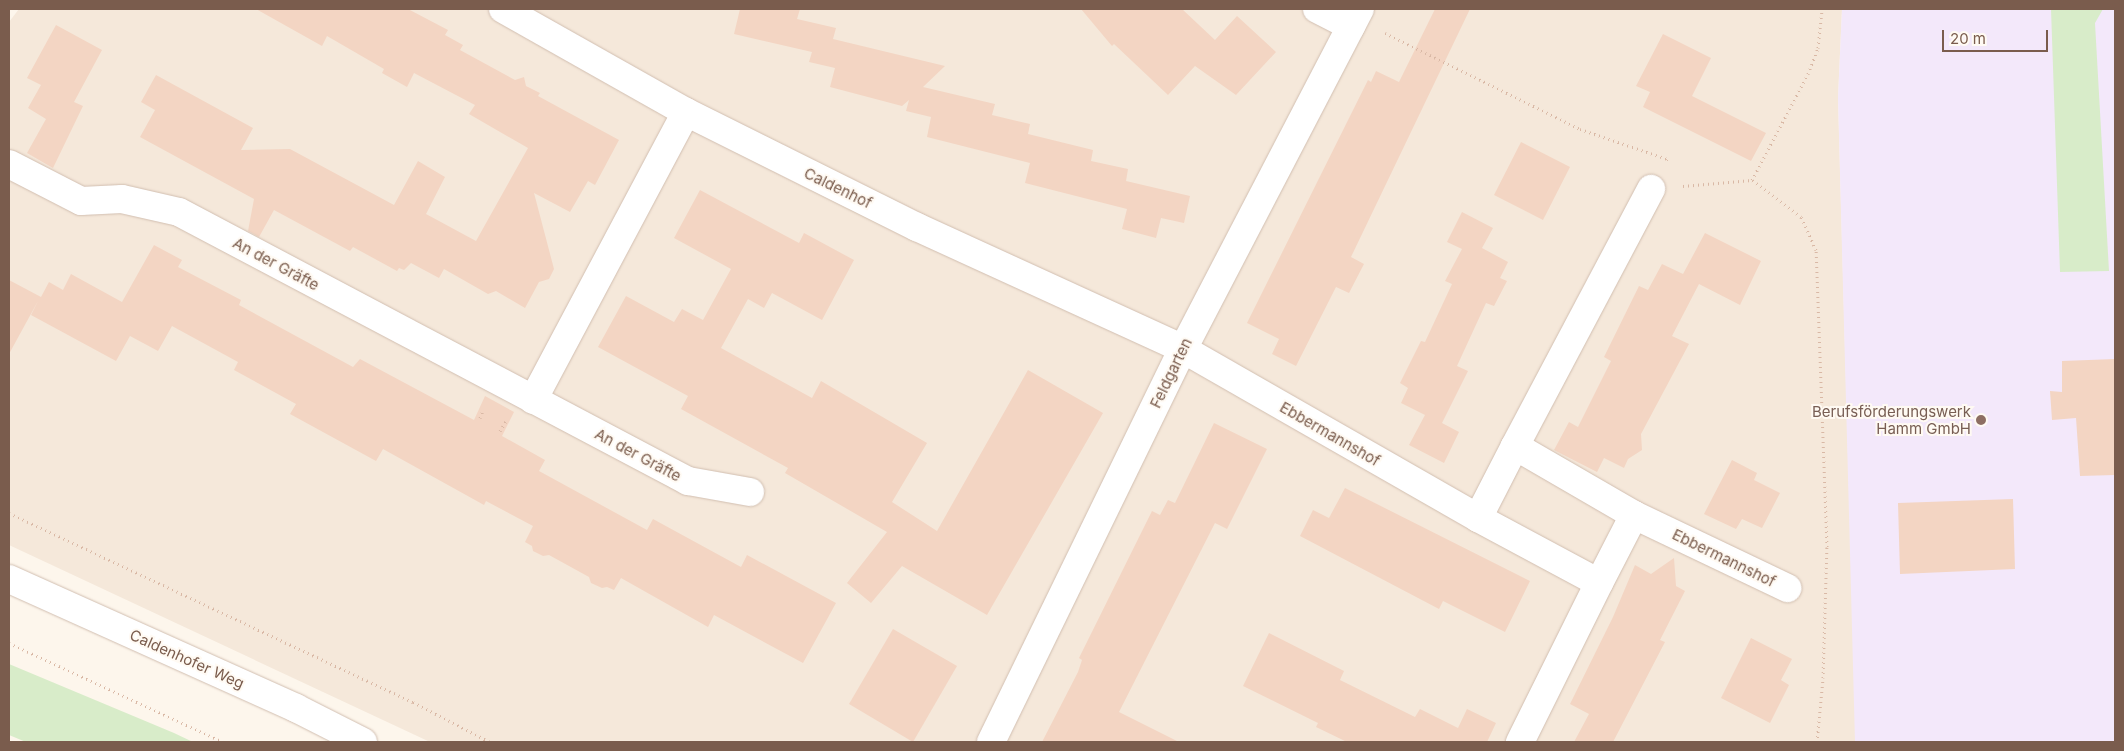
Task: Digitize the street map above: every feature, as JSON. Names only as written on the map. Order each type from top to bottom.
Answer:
[{"type":"street","name":"Caldenhof","points":[[503,9],[686,112],[918,227],[1183,349]]},
{"type":"street","points":[[1318,9],[1355,17]]},
{"type":"street","name":"Feldgarten","points":[[991,742],[1183,349],[1355,17]]},
{"type":"street","points":[[533,400],[686,112]]},
{"type":"street","name":"An der Gräfte","points":[[9,164],[81,201],[122,200],[179,212],[688,481],[750,492]]},
{"type":"street","points":[[1478,518],[1651,190]]},
{"type":"street","name":"Ebbermannshof","points":[[1183,349],[1478,518],[1599,583]]},
{"type":"street","name":"Ebbermannshof","points":[[1515,446],[1634,515],[1787,588]]},
{"type":"street","points":[[1520,742],[1634,515]]},
{"type":"street","name":"Caldenhofer Weg","points":[[9,579],[296,708],[363,742]]},
{"type":"path","points":[[1752,180],[1808,74],[1818,48],[1822,9]]},
{"type":"path","points":[[1355,17],[1404,44],[1580,129],[1667,158],[1651,190]]},
{"type":"path","points":[[1651,190],[1752,180],[1801,217],[1816,250],[1827,547],[1823,678],[1817,742]]},
{"type":"path","points":[[9,513],[413,702],[490,742]]},
{"type":"path","points":[[9,643],[223,742]]},
{"type":"shaded area","points":[[19,9],[1842,9],[1838,98],[1856,742],[430,742],[9,545],[9,22]]},
{"type":"shaded area","name":"Berufsförderungswerk Hamm GmbH","points":[[1842,9],[2115,9],[2115,742],[1855,742],[1838,98]]},
{"type":"green space","points":[[2051,9],[2103,9],[2095,23],[2109,271],[2060,272]]},
{"type":"green space","points":[[9,664],[193,742],[26,742],[9,735]]},
{"type":"building","points":[[256,9],[408,9],[448,30],[445,35],[463,45],[460,50],[515,80],[524,77],[526,86],[540,93],[538,96],[619,140],[595,185],[588,181],[570,212],[534,193],[554,269],[549,279],[539,282],[525,308],[496,291],[488,294],[444,269],[439,278],[411,263],[404,270],[399,268],[397,271],[353,247],[350,251],[274,210],[259,237],[248,231],[254,199],[140,137],[155,110],[141,102],[156,75],[253,128],[241,150],[290,149],[394,205],[418,161],[445,177],[426,214],[476,241],[528,148],[469,114],[475,105],[414,73],[407,87],[382,73],[384,69],[327,36],[322,46]]},
{"type":"building","points":[[740,9],[800,9],[797,19],[836,28],[833,39],[945,66],[923,87],[995,104],[992,115],[1030,124],[1028,134],[1093,150],[1091,161],[1128,169],[1126,181],[1190,196],[1184,223],[1161,218],[1156,238],[1122,229],[1127,209],[1025,183],[1030,163],[927,137],[931,117],[906,111],[909,100],[902,106],[830,87],[835,68],[809,62],[812,52],[734,34]]},
{"type":"building","points":[[1081,9],[1182,9],[1215,40],[1237,16],[1276,52],[1236,95],[1195,66],[1168,95],[1114,44],[1112,46]]},
{"type":"building","points":[[1435,9],[1470,9],[1351,257],[1364,264],[1349,293],[1336,287],[1296,366],[1272,354],[1279,339],[1247,323],[1368,80],[1371,82],[1376,71],[1399,82]]},
{"type":"building","points":[[56,25],[102,50],[74,102],[83,106],[53,168],[27,153],[46,119],[28,108],[41,85],[27,78]]},
{"type":"building","points":[[1663,34],[1711,58],[1692,96],[1766,133],[1751,161],[1643,107],[1650,92],[1636,86]]},
{"type":"building","points":[[1521,142],[1570,167],[1543,220],[1494,195]]},
{"type":"building","points":[[700,190],[799,243],[804,233],[854,260],[822,320],[772,293],[764,308],[748,299],[721,348],[812,398],[821,381],[927,443],[892,502],[937,531],[1028,370],[1103,413],[987,615],[902,566],[871,603],[847,583],[887,532],[785,473],[788,468],[681,409],[688,396],[598,347],[626,296],[674,322],[682,309],[703,320],[731,269],[674,238]]},
{"type":"building","points":[[1462,212],[1493,228],[1482,248],[1508,262],[1500,278],[1507,281],[1494,306],[1486,303],[1457,366],[1468,371],[1442,423],[1459,432],[1444,463],[1409,445],[1425,415],[1401,403],[1408,388],[1400,383],[1421,341],[1425,342],[1452,284],[1445,281],[1462,249],[1447,242]]},
{"type":"building","points":[[1705,233],[1761,261],[1740,305],[1699,284],[1672,336],[1689,344],[1641,434],[1642,450],[1628,459],[1624,468],[1604,458],[1597,472],[1554,450],[1569,422],[1578,427],[1611,361],[1604,357],[1639,286],[1648,290],[1662,264],[1683,274]]},
{"type":"building","points":[[154,245],[182,260],[178,267],[241,300],[239,305],[353,367],[360,359],[474,420],[485,396],[514,412],[502,436],[545,460],[539,471],[647,530],[653,519],[741,567],[747,555],[836,603],[803,663],[714,615],[708,627],[621,578],[614,590],[607,587],[602,588],[591,583],[589,577],[549,555],[543,556],[533,551],[532,546],[525,542],[533,526],[486,501],[484,505],[383,449],[376,461],[290,414],[296,404],[234,370],[238,362],[172,326],[158,351],[130,336],[116,361],[31,315],[38,301],[9,354],[9,280],[41,297],[49,282],[63,290],[71,274],[122,302]]},
{"type":"building","points":[[2115,359],[2115,475],[2080,476],[2076,418],[2052,420],[2050,391],[2062,392],[2062,361]]},
{"type":"building","points":[[1214,423],[1267,449],[1227,529],[1215,523],[1119,712],[1179,742],[1042,742],[1078,672],[1082,660],[1079,658],[1152,511],[1160,515],[1168,500],[1175,503]]},
{"type":"building","points":[[1732,460],[1757,473],[1754,480],[1780,493],[1762,528],[1742,519],[1736,529],[1704,514]]},
{"type":"building","points":[[1345,488],[1530,581],[1505,632],[1443,601],[1439,609],[1300,536],[1313,510],[1329,518]]},
{"type":"building","points":[[2013,499],[2015,569],[1900,574],[1898,503]]},
{"type":"building","points":[[1674,558],[1676,586],[1685,591],[1660,640],[1665,642],[1613,742],[1574,742],[1589,714],[1570,704],[1613,617],[1635,565],[1651,574]]},
{"type":"building","points":[[893,629],[957,666],[913,742],[849,704]]},
{"type":"building","points":[[1269,633],[1344,671],[1340,680],[1415,717],[1420,709],[1458,728],[1467,709],[1496,723],[1487,742],[1347,742],[1316,727],[1318,723],[1243,686]]},
{"type":"building","points":[[1751,638],[1792,659],[1781,680],[1789,685],[1770,723],[1721,698]]},
{"type":"place","name":"Berufsförderungswerk Hamm GmbH","points":[[1981,420]]}]
